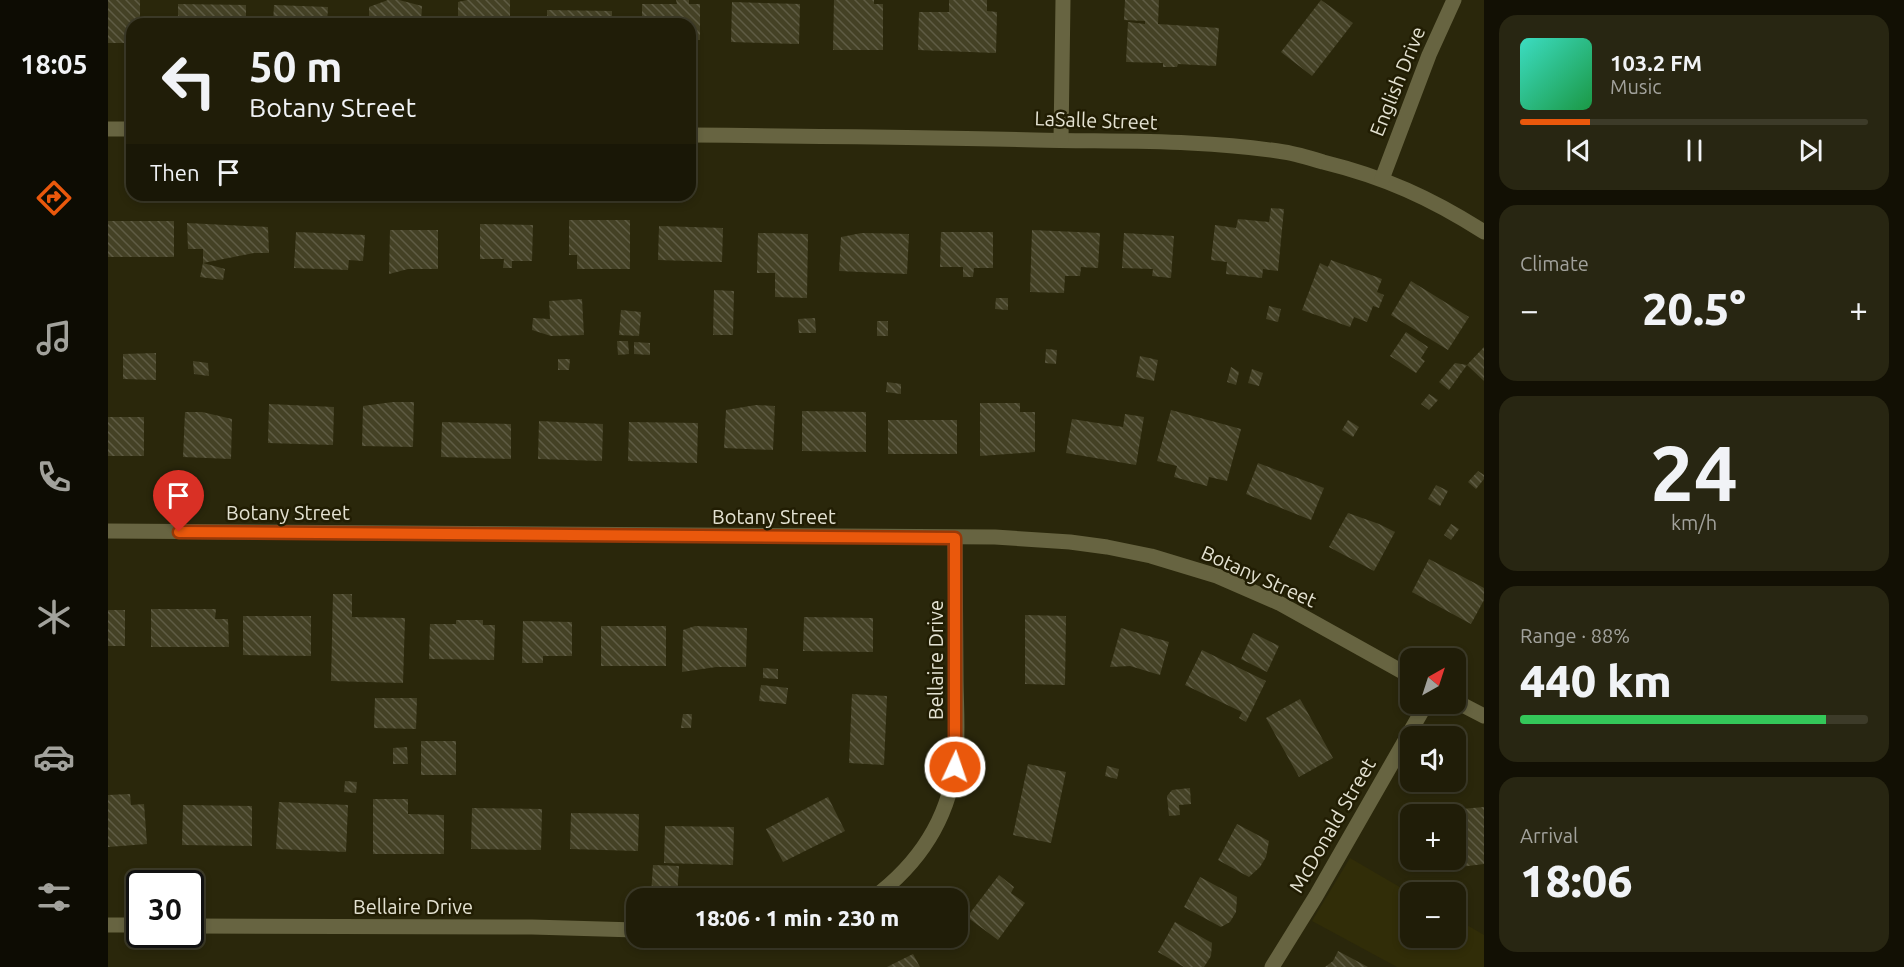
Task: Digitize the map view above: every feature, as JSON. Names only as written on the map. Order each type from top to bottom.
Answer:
[{"type":"street","points":[[1061,140],[1063,0]]},
{"type":"street","name":"English Drive","points":[[1382,179],[1429,55],[1454,0]]},
{"type":"street","points":[[108,129],[126,129]]},
{"type":"street","name":"LaSalle Street","points":[[696,135],[1061,140],[1217,145],[1285,152],[1382,179],[1423,196],[1484,232]]},
{"type":"street","name":"Botany Street","points":[[108,531],[995,537],[1089,545],[1151,556],[1217,576],[1279,603],[1400,670]]},
{"type":"street","name":"Bellaire Drive","points":[[887,888],[896,881],[938,823],[946,805],[955,767],[955,538]]},
{"type":"street","points":[[1466,707],[1484,716]]},
{"type":"street","name":"McDonald Street","points":[[1272,967],[1316,896],[1420,714]]},
{"type":"street","points":[[108,925],[126,925]]},
{"type":"street","name":"Bellaire Drive","points":[[204,926],[520,927],[626,930]]},
{"type":"shaded area","points":[[1350,858],[1400,887],[1400,948],[1466,948],[1466,924],[1484,935],[1484,967],[1397,967],[1312,921]]},
{"type":"building","points":[[108,0],[140,0],[140,18],[126,18],[125,43],[108,43]]},
{"type":"building","points":[[388,0],[399,0],[422,6],[421,18],[369,18],[369,7]]},
{"type":"building","points":[[510,0],[510,18],[458,18],[458,2]]},
{"type":"building","points":[[676,0],[689,0],[689,4],[700,4],[700,40],[696,40],[696,18],[642,18],[642,4],[677,4]]},
{"type":"building","points":[[834,0],[874,0],[874,4],[883,4],[883,50],[833,50]]},
{"type":"building","points":[[949,0],[987,0],[987,11],[997,12],[996,53],[918,50],[919,12],[949,12]]},
{"type":"building","points":[[1125,0],[1159,0],[1158,24],[1219,28],[1216,66],[1178,64],[1177,67],[1163,67],[1163,63],[1126,62],[1128,22],[1145,24],[1145,21],[1124,20]]},
{"type":"building","points":[[1321,0],[1353,23],[1312,76],[1281,52]]},
{"type":"building","points":[[732,2],[800,4],[799,44],[731,42]]},
{"type":"building","points":[[178,4],[246,5],[246,18],[178,18]]},
{"type":"building","points":[[274,5],[328,7],[327,18],[273,18]]},
{"type":"building","points":[[547,10],[612,11],[612,18],[547,18]]},
{"type":"building","points":[[1271,208],[1284,209],[1278,271],[1263,269],[1262,278],[1226,274],[1227,262],[1211,260],[1215,225],[1236,228],[1238,219],[1269,222]]},
{"type":"building","points":[[569,220],[630,220],[630,269],[577,269],[577,255],[569,255]]},
{"type":"building","points":[[108,221],[174,221],[174,257],[108,257]]},
{"type":"building","points":[[187,223],[268,227],[269,253],[254,253],[203,263],[203,249],[188,249]]},
{"type":"building","points":[[480,224],[533,225],[532,261],[512,261],[512,268],[503,268],[504,259],[480,259]]},
{"type":"building","points":[[659,226],[723,228],[722,262],[658,260]]},
{"type":"building","points":[[390,230],[438,230],[438,269],[408,269],[389,274]]},
{"type":"building","points":[[1032,230],[1100,233],[1098,268],[1081,267],[1080,276],[1065,276],[1064,293],[1030,292]]},
{"type":"building","points":[[296,232],[365,235],[363,261],[349,260],[348,270],[294,268]]},
{"type":"building","points":[[941,232],[993,232],[993,268],[974,268],[973,277],[963,277],[963,267],[940,267]]},
{"type":"building","points":[[758,233],[808,234],[807,298],[775,297],[775,273],[757,273]]},
{"type":"building","points":[[862,233],[909,234],[907,274],[839,271],[841,237]]},
{"type":"building","points":[[1124,233],[1174,236],[1171,278],[1152,276],[1153,269],[1122,268]]},
{"type":"building","points":[[1331,260],[1382,279],[1377,292],[1384,295],[1379,308],[1373,306],[1367,322],[1354,317],[1350,327],[1302,310],[1320,263],[1328,267]]},
{"type":"building","points":[[203,263],[225,269],[223,280],[200,277]]},
{"type":"building","points":[[1411,281],[1469,317],[1448,350],[1391,315]]},
{"type":"building","points":[[714,290],[734,291],[733,335],[713,335]]},
{"type":"building","points":[[996,298],[1008,298],[1008,310],[995,309]]},
{"type":"building","points":[[582,299],[584,335],[551,336],[532,330],[533,318],[550,319],[549,301]]},
{"type":"building","points":[[1269,306],[1281,309],[1278,322],[1266,319]]},
{"type":"building","points":[[621,310],[641,312],[639,336],[619,335]]},
{"type":"building","points":[[815,318],[816,333],[799,333],[798,319]]},
{"type":"building","points":[[877,321],[888,321],[888,336],[877,336]]},
{"type":"building","points":[[1406,332],[1428,347],[1421,358],[1425,361],[1416,373],[1390,356]]},
{"type":"building","points":[[617,341],[628,341],[629,354],[618,355]]},
{"type":"building","points":[[634,342],[650,343],[650,355],[634,354]]},
{"type":"building","points":[[1484,347],[1484,381],[1467,365]]},
{"type":"building","points":[[1046,349],[1057,350],[1056,364],[1045,363]]},
{"type":"building","points":[[156,353],[156,380],[123,379],[123,354]]},
{"type":"building","points":[[1140,356],[1158,360],[1154,381],[1136,377]]},
{"type":"building","points":[[558,359],[570,359],[569,370],[558,370]]},
{"type":"building","points":[[193,361],[208,363],[209,376],[194,374]]},
{"type":"building","points":[[1455,363],[1467,365],[1449,390],[1439,382]]},
{"type":"building","points":[[1231,367],[1239,372],[1236,385],[1227,382]]},
{"type":"building","points":[[1252,369],[1263,373],[1259,386],[1248,383]]},
{"type":"building","points":[[887,382],[901,384],[901,394],[886,392]]},
{"type":"building","points":[[1429,394],[1438,400],[1429,410],[1421,404]]},
{"type":"building","points":[[414,402],[413,447],[362,446],[363,406]]},
{"type":"building","points":[[980,403],[1020,403],[1020,412],[1035,412],[1035,452],[980,456]]},
{"type":"building","points":[[269,404],[334,407],[333,445],[268,443]]},
{"type":"building","points":[[756,405],[775,406],[773,450],[724,448],[726,410]]},
{"type":"building","points":[[1171,410],[1241,429],[1227,481],[1209,477],[1207,486],[1174,477],[1177,466],[1157,461]]},
{"type":"building","points":[[802,411],[866,412],[866,452],[802,451]]},
{"type":"building","points":[[185,412],[202,412],[232,419],[231,459],[183,457]]},
{"type":"building","points":[[1125,414],[1144,417],[1136,465],[1066,453],[1072,419],[1123,427]]},
{"type":"building","points":[[108,417],[144,417],[144,456],[108,456]]},
{"type":"building","points":[[888,420],[957,420],[957,454],[888,454]]},
{"type":"building","points":[[1348,420],[1359,427],[1353,437],[1342,430]]},
{"type":"building","points":[[539,421],[603,424],[602,461],[538,459]]},
{"type":"building","points":[[442,422],[511,424],[511,459],[441,457]]},
{"type":"building","points":[[629,422],[698,423],[697,463],[628,461]]},
{"type":"building","points":[[1258,463],[1324,488],[1311,520],[1246,494]]},
{"type":"building","points":[[1478,471],[1484,475],[1484,479],[1476,489],[1468,482]]},
{"type":"building","points":[[1436,485],[1448,491],[1440,506],[1428,499]]},
{"type":"building","points":[[1348,513],[1395,532],[1374,571],[1329,547]]},
{"type":"building","points":[[1451,524],[1459,529],[1451,540],[1444,535]]},
{"type":"building","points":[[1429,559],[1484,588],[1484,600],[1471,624],[1412,592]]},
{"type":"building","points":[[333,594],[352,594],[352,617],[405,618],[403,683],[331,681]]},
{"type":"building","points":[[151,609],[216,609],[215,619],[228,619],[229,647],[151,647]]},
{"type":"building","points":[[108,610],[125,610],[125,646],[108,646]]},
{"type":"building","points":[[1025,615],[1066,616],[1065,685],[1025,684]]},
{"type":"building","points":[[243,616],[311,616],[311,656],[243,655]]},
{"type":"building","points":[[804,617],[873,618],[873,652],[803,651]]},
{"type":"building","points":[[456,620],[483,620],[483,625],[495,625],[494,660],[429,659],[430,624],[456,624]]},
{"type":"building","points":[[523,621],[572,622],[572,656],[543,656],[543,663],[522,663]]},
{"type":"building","points":[[601,626],[666,626],[666,666],[601,666]]},
{"type":"building","points":[[695,626],[747,628],[746,667],[716,667],[682,672],[683,630]]},
{"type":"building","points":[[1121,628],[1169,642],[1160,675],[1130,666],[1110,667]]},
{"type":"building","points":[[1253,633],[1279,646],[1267,672],[1241,659]]},
{"type":"building","points":[[1202,650],[1266,681],[1246,722],[1239,718],[1242,712],[1185,685]]},
{"type":"building","points":[[763,668],[778,669],[778,679],[763,678]]},
{"type":"building","points":[[761,685],[788,688],[786,704],[759,701]]},
{"type":"building","points":[[852,694],[887,696],[884,765],[849,763]]},
{"type":"building","points":[[375,698],[417,698],[416,729],[374,728]]},
{"type":"building","points":[[1300,699],[1333,758],[1299,777],[1266,718]]},
{"type":"building","points":[[683,714],[692,714],[691,728],[681,728]]},
{"type":"building","points":[[421,741],[456,741],[456,775],[421,775]]},
{"type":"building","points":[[407,747],[408,764],[393,764],[393,748]]},
{"type":"building","points":[[1028,764],[1066,772],[1051,843],[1013,835]]},
{"type":"building","points":[[1107,766],[1119,769],[1117,779],[1105,776]]},
{"type":"building","points":[[345,781],[357,782],[356,793],[344,792]]},
{"type":"building","points":[[1190,788],[1191,804],[1179,805],[1180,815],[1169,816],[1167,796],[1172,790]]},
{"type":"building","points":[[130,794],[131,805],[144,804],[147,844],[108,847],[108,795]]},
{"type":"building","points":[[828,797],[845,831],[783,862],[766,829]]},
{"type":"building","points":[[373,799],[408,799],[408,814],[444,815],[444,854],[373,854]]},
{"type":"building","points":[[279,802],[348,805],[346,852],[276,849]]},
{"type":"building","points":[[183,805],[252,806],[252,846],[182,845]]},
{"type":"building","points":[[1484,807],[1484,864],[1466,866],[1466,809]]},
{"type":"building","points":[[472,808],[542,809],[541,850],[471,849]]},
{"type":"building","points":[[571,813],[639,814],[638,851],[570,849]]},
{"type":"building","points":[[1237,824],[1269,841],[1266,857],[1260,867],[1249,877],[1218,860]]},
{"type":"building","points":[[665,826],[734,827],[733,865],[664,863]]},
{"type":"building","points":[[653,865],[679,866],[678,888],[652,888]]},
{"type":"building","points":[[999,875],[1014,887],[1011,893],[1025,903],[998,940],[968,916]]},
{"type":"building","points":[[1200,877],[1237,897],[1236,912],[1230,922],[1221,927],[1184,907]]},
{"type":"building","points":[[1175,922],[1212,943],[1211,956],[1204,967],[1184,967],[1158,952]]},
{"type":"building","points":[[1338,951],[1368,967],[1325,967],[1333,961]]},
{"type":"building","points":[[913,954],[920,967],[887,967]]},
{"type":"route","points":[[179,532],[955,538],[955,767]]}]
